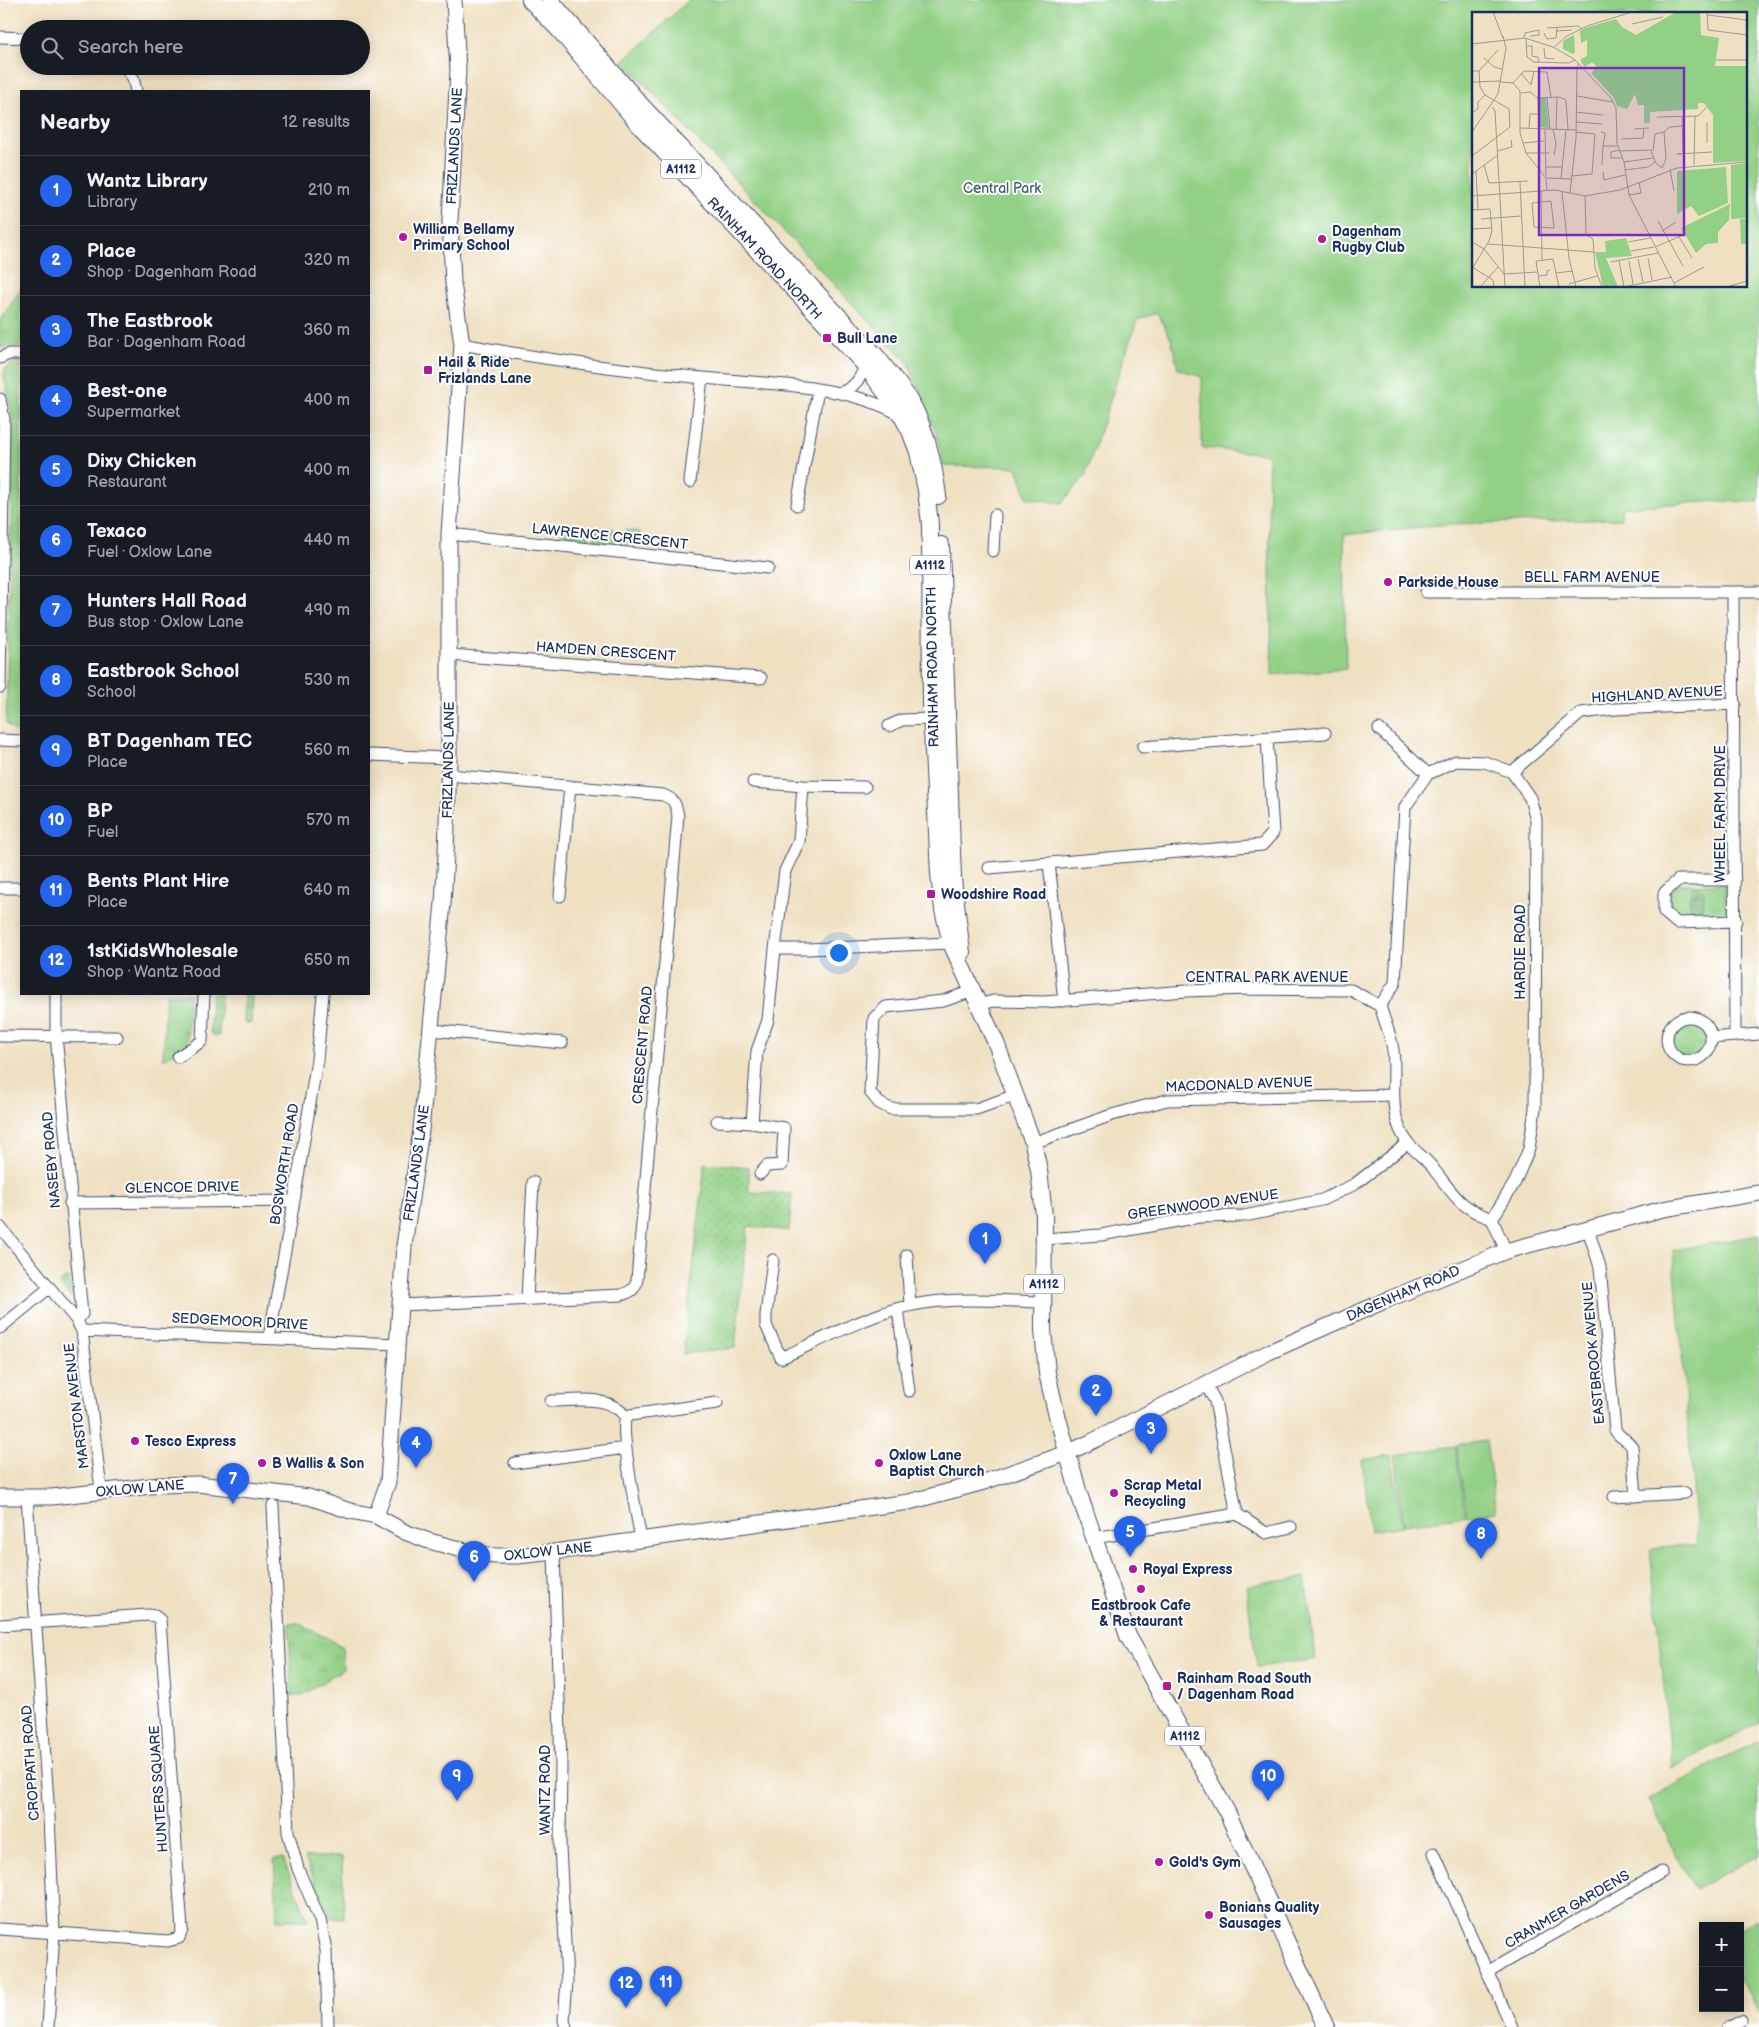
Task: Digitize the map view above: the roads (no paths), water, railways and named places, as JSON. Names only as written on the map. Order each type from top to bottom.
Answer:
[{"type":"main road","name":"RAINHAM ROAD NORTH","points":[[530,0],[560,30],[641,127],[865,365],[903,417],[918,452],[926,490],[930,524],[932,719],[939,874],[943,910],[951,944],[996,1043],[1033,1143],[1039,1170],[1044,1238],[1043,1330],[1047,1373],[1067,1452]]},
{"type":"main road","name":"RAINHAM ROAD NORTH","points":[[550,0],[641,105],[878,358],[910,400],[918,416],[933,466],[940,516],[953,879],[963,967]]},
{"type":"main road","name":"A1112","points":[[1067,1452],[1128,1636],[1227,1812],[1326,2027]]},
{"type":"street","name":"FRIZLANDS LANE","points":[[376,1516],[388,1482],[404,1246],[421,1130],[443,903],[449,775],[450,534],[462,344],[452,283],[450,221],[458,70],[454,0]]},
{"type":"street","points":[[0,37],[20,38]]},
{"type":"street","points":[[130,75],[136,90]]},
{"type":"street","points":[[462,344],[508,353],[702,378],[818,390],[840,394],[888,408],[903,417]]},
{"type":"street","points":[[0,358],[9,354],[20,354]]},
{"type":"street","points":[[840,394],[854,386],[865,365]]},
{"type":"street","points":[[690,482],[702,378]]},
{"type":"street","points":[[797,505],[818,390]]},
{"type":"street","points":[[0,399],[4,419],[0,687]]},
{"type":"street","points":[[993,551],[995,515]]},
{"type":"street","name":"LAWRENCE CRESCENT","points":[[450,534],[768,568]]},
{"type":"street","name":"BELL FARM AVENUE","points":[[1426,592],[1759,592]]},
{"type":"street","name":"WHEEL FARM DRIVE","points":[[1733,593],[1736,921],[1735,1036]]},
{"type":"street","name":"HAMDEN CRESCENT","points":[[450,655],[761,678]]},
{"type":"street","name":"HIGHLAND AVENUE","points":[[1512,772],[1581,713],[1615,709],[1735,704]]},
{"type":"street","points":[[889,726],[902,720],[932,719]]},
{"type":"street","points":[[1379,728],[1428,774]]},
{"type":"street","points":[[1143,747],[1325,733]]},
{"type":"street","points":[[989,868],[1262,845],[1273,833],[1267,738]]},
{"type":"street","points":[[0,740],[20,741]]},
{"type":"street","points":[[370,755],[449,758]]},
{"type":"street","points":[[1506,1252],[1492,1219],[1474,1213],[1457,1200],[1433,1168],[1408,1143],[1398,1125],[1393,1108],[1393,1049],[1380,1006],[1395,983],[1406,808],[1428,774],[1456,761],[1485,762],[1512,772]]},
{"type":"street","name":"HARDIE ROAD","points":[[1492,1219],[1515,1182],[1529,1149],[1535,1109],[1536,819],[1530,798],[1512,772]]},
{"type":"street","name":"CRESCENT ROAD","points":[[400,1304],[621,1295],[635,1288],[678,816],[675,803],[671,798],[663,795],[449,775]]},
{"type":"street","points":[[753,782],[803,786],[865,787]]},
{"type":"street","points":[[560,896],[570,786]]},
{"type":"street","points":[[752,1123],[756,1052],[768,1020],[785,871],[799,841],[803,786]]},
{"type":"street","points":[[1050,863],[1064,1001]]},
{"type":"street","points":[[1735,880],[1678,880],[1664,893],[1664,912],[1677,923],[1736,921]]},
{"type":"street","points":[[0,888],[20,888]]},
{"type":"street","points":[[775,949],[951,944]]},
{"type":"street","name":"CENTRAL PARK AVENUE","points":[[1016,1095],[976,1109],[891,1109],[879,1102],[870,1092],[874,1018],[886,1007],[976,998],[1000,1001],[1064,1001],[1186,991],[1248,989],[1351,990],[1380,1006]]},
{"type":"street","name":"NASEBY ROAD","points":[[56,995],[56,1035],[70,1203],[82,1314],[80,1326]]},
{"type":"street","points":[[178,1057],[202,1041],[204,995]]},
{"type":"street","name":"BOSWORTH ROAD","points":[[269,1338],[317,1060],[323,995]]},
{"type":"street","points":[[432,1030],[562,1043]]},
{"type":"street","points":[[1711,1038],[1759,1034]]},
{"type":"street","points":[[0,1036],[117,1037]]},
{"type":"street","name":"MACDONALD AVENUE","points":[[1033,1143],[1112,1115],[1167,1100],[1393,1095]]},
{"type":"street","points":[[717,1121],[752,1123],[784,1128],[782,1164],[768,1166],[760,1174]]},
{"type":"street","name":"GREENWOOD AVENUE","points":[[1044,1238],[1101,1235],[1199,1217],[1244,1216],[1322,1200],[1355,1184],[1408,1143]]},
{"type":"street","points":[[527,1300],[533,1182]]},
{"type":"street","name":"DAGENHAM ROAD","points":[[1067,1452],[1206,1385],[1269,1352],[1389,1299],[1506,1252],[1663,1209],[1759,1194]]},
{"type":"street","name":"GLENCOE DRIVE","points":[[70,1203],[294,1201]]},
{"type":"street","points":[[0,1227],[80,1326]]},
{"type":"street","name":"EASTBROOK AVENUE","points":[[1588,1229],[1600,1267],[1615,1430],[1619,1437],[1629,1441],[1632,1447],[1636,1496]]},
{"type":"street","points":[[908,1255],[910,1306]]},
{"type":"street","points":[[774,1260],[766,1325],[781,1358],[870,1318],[910,1306],[982,1299],[1044,1302]]},
{"type":"street","points":[[0,1328],[49,1288]]},
{"type":"street","points":[[898,1309],[909,1391]]},
{"type":"street","name":"SEDGEMOOR DRIVE","points":[[80,1326],[397,1344]]},
{"type":"street","name":"MARSTON AVENUE","points":[[80,1326],[101,1490]]},
{"type":"street","points":[[1206,1385],[1215,1401],[1237,1514]]},
{"type":"street","points":[[551,1401],[591,1400],[612,1404],[620,1409],[626,1417]]},
{"type":"street","points":[[626,1417],[717,1403]]},
{"type":"street","points":[[626,1417],[624,1422],[626,1448],[642,1540]]},
{"type":"street","points":[[515,1463],[626,1448]]},
{"type":"street","name":"OXLOW LANE","points":[[0,1496],[52,1497],[101,1490],[198,1484],[308,1497],[350,1511],[376,1516],[405,1532],[426,1540],[473,1553],[495,1556],[518,1556],[909,1502],[984,1482],[1067,1452]]},
{"type":"street","points":[[1614,1497],[1684,1493]]},
{"type":"street","name":"CROPPATH ROAD","points":[[27,1497],[49,1816],[54,1932],[48,2027]]},
{"type":"street","points":[[273,1506],[288,1832],[298,1869],[320,1920],[326,1950],[328,2027]]},
{"type":"street","points":[[1094,1538],[1237,1514],[1266,1533],[1291,1527]]},
{"type":"street","name":"WANTZ ROAD","points":[[554,1552],[561,1764],[560,1847],[567,1981],[564,2020],[566,2027]]},
{"type":"street","name":"HUNTERS SQUARE","points":[[0,1625],[148,1615],[156,1616],[160,1620],[182,1930],[180,1938],[168,1940],[0,1929]]},
{"type":"street","points":[[1434,1853],[1512,2027]]},
{"type":"street","name":"CRANMER GARDENS","points":[[1487,1972],[1662,1872]]},
{"type":"street","points":[[1727,2027],[1743,2020]]},
{"type":"place","name":"William Bellamy Primary School","points":[[403,237]]},
{"type":"place","name":"Dagenham Rugby Club","points":[[1322,239]]},
{"type":"place","name":"Bull Lane","points":[[827,338]]},
{"type":"place","name":"Hail & Ride Frizlands Lane","points":[[428,370]]},
{"type":"place","name":"Parkside House","points":[[1388,582]]},
{"type":"place","name":"Woodshire Road","points":[[931,894]]},
{"type":"place","name":"Wantz Library","points":[[985,1264]]},
{"type":"place","name":"Place","points":[[1096,1416]]},
{"type":"place","name":"Tesco Express","points":[[135,1441]]},
{"type":"place","name":"The Eastbrook","points":[[1151,1454]]},
{"type":"place","name":"B Wallis & Son","points":[[262,1463]]},
{"type":"place","name":"Oxlow Lane Baptist Church","points":[[879,1463]]},
{"type":"place","name":"Best-one","points":[[416,1468]]},
{"type":"place","name":"Scrap Metal Recycling","points":[[1114,1493]]},
{"type":"place","name":"Hunters Hall Road","points":[[233,1504]]},
{"type":"place","name":"Dixy Chicken","points":[[1130,1557]]},
{"type":"place","name":"Eastbrook School","points":[[1481,1559]]},
{"type":"place","name":"Royal Express","points":[[1133,1569]]},
{"type":"place","name":"Texaco","points":[[474,1582]]},
{"type":"place","name":"Eastbrook Cafe & Restaurant","points":[[1141,1589]]},
{"type":"place","name":"Rainham Road South / Dagenham Road","points":[[1167,1686]]},
{"type":"place","name":"BT Dagenham TEC","points":[[457,1801]]},
{"type":"place","name":"BP","points":[[1268,1801]]},
{"type":"place","name":"Gold's Gym","points":[[1159,1862]]},
{"type":"place","name":"Bonians Quality Sausages","points":[[1209,1915]]},
{"type":"place","name":"Bents Plant Hire","points":[[666,2007]]},
{"type":"place","name":"1stKidsWholesale","points":[[626,2008]]},
{"type":"park label","name":"Central Park","points":[[1002,188]]}]
